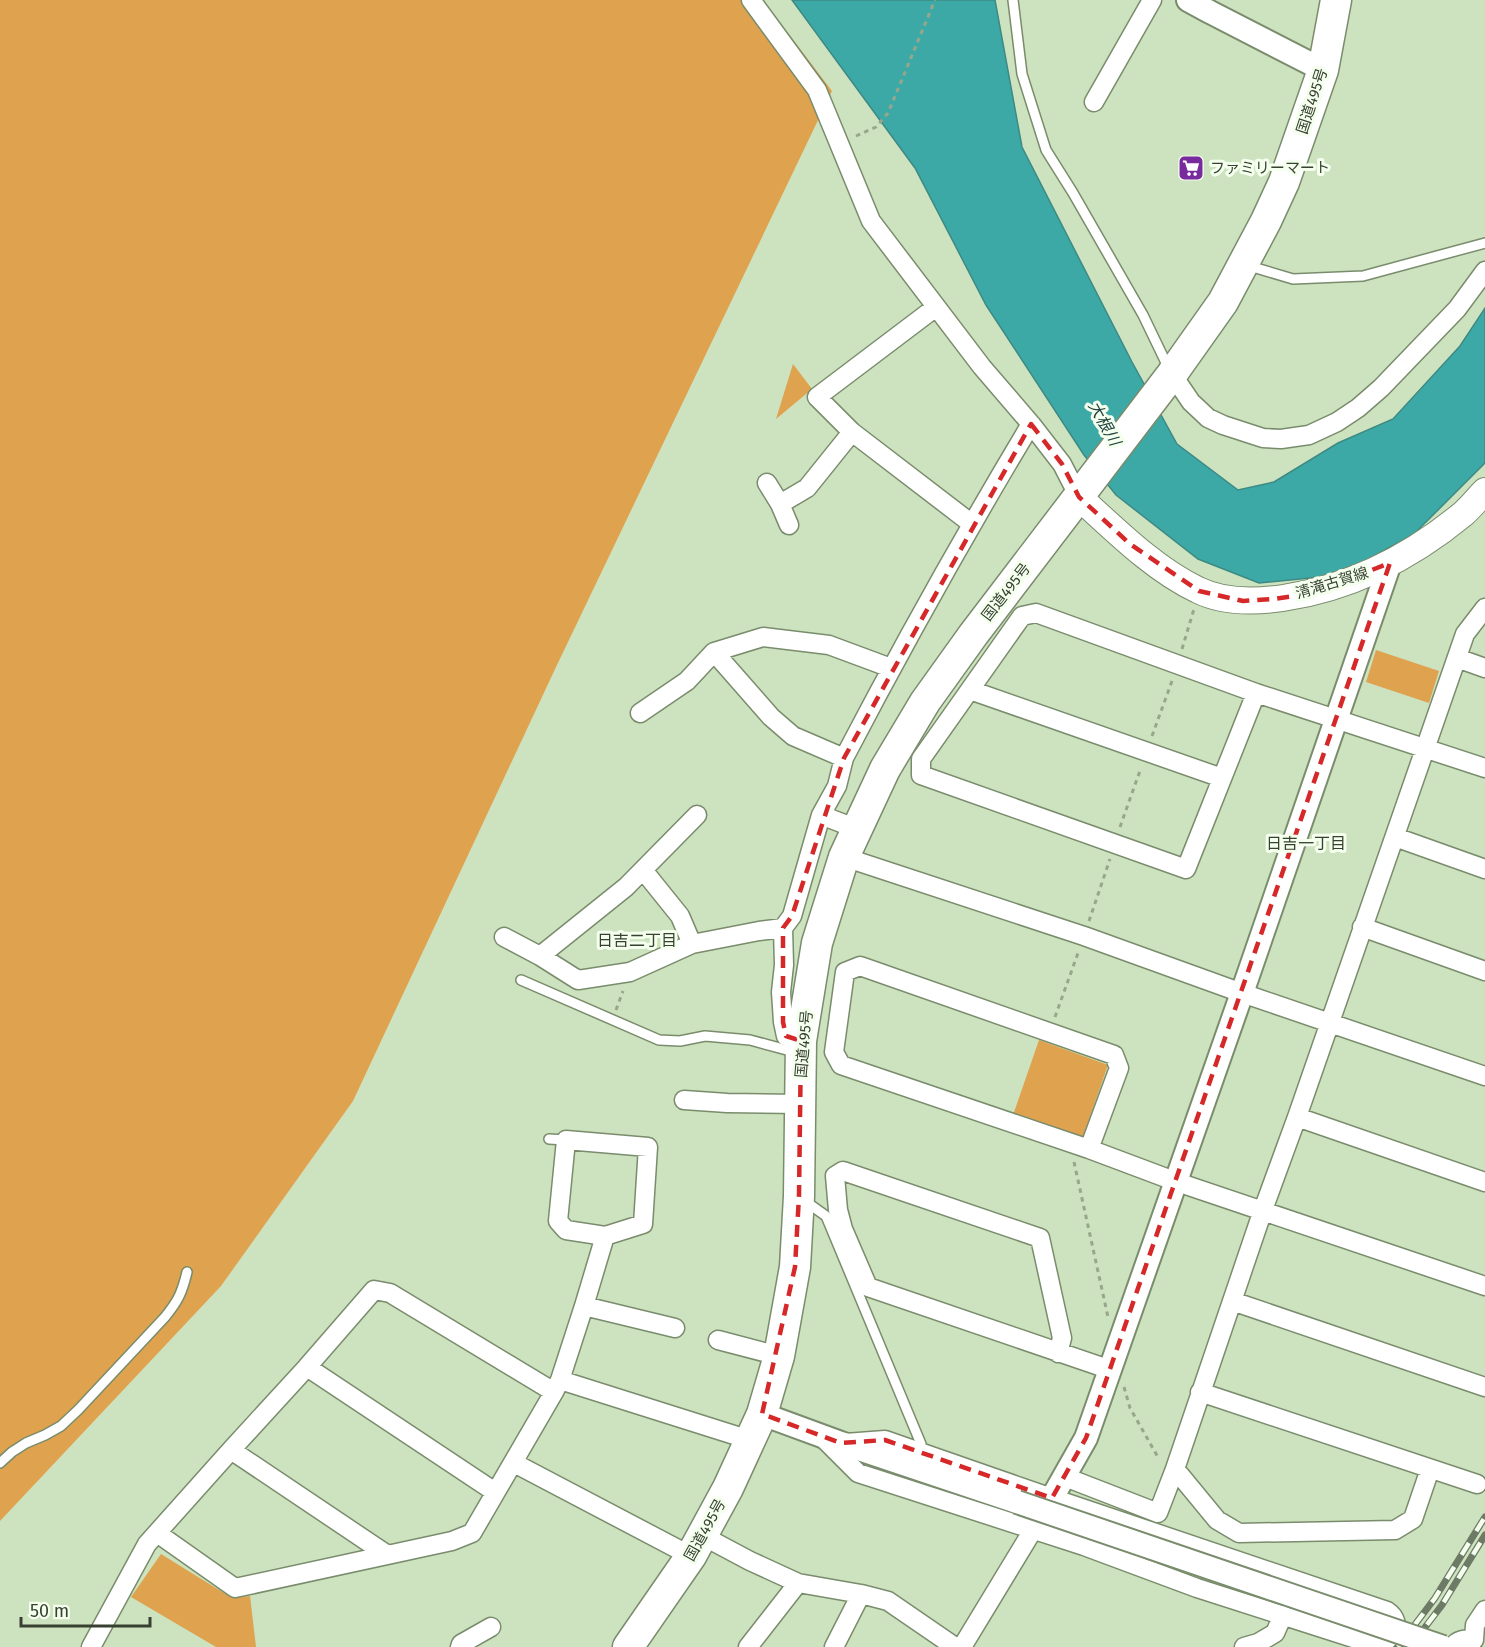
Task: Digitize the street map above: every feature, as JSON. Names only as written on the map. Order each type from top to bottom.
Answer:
[{"type":"highway","name":"国道495号","points":[[628,1647],[697,1546],[728,1488],[756,1427],[779,1356],[795,1267],[799,1196],[801,1047],[817,943],[844,857],[885,769],[925,702],[973,635],[1168,379],[1223,302],[1284,182],[1323,70],[1336,0]]},
{"type":"main road","name":"清滝古賀線","points":[[1085,489],[1130,544],[1176,578],[1199,591],[1243,601],[1309,594],[1350,581],[1390,563],[1464,513],[1485,491]]},
{"type":"street","points":[[751,0],[817,90],[871,221],[982,367],[1085,489]]},
{"type":"street","points":[[1094,102],[1152,0]]},
{"type":"street","points":[[1188,0],[1323,70]]},
{"type":"street","points":[[1168,379],[1208,418],[1223,425],[1263,438],[1281,439],[1309,435],[1337,422],[1382,388],[1457,309],[1485,271]]},
{"type":"street","points":[[936,307],[816,398],[852,432],[972,524]]},
{"type":"street","points":[[801,1047],[786,1036],[783,1022],[781,992],[784,966],[783,928],[792,916],[821,815],[837,786],[844,758],[891,668],[1031,424]]},
{"type":"street","points":[[780,504],[807,488],[852,432]]},
{"type":"street","points":[[767,483],[789,525]]},
{"type":"street","points":[[962,1647],[1065,1477],[1086,1438],[1177,1182],[1390,563]]},
{"type":"street","points":[[1065,1477],[1158,1513],[1465,634],[1485,608]]},
{"type":"street","points":[[1256,693],[1186,868],[921,775],[921,759],[1022,616],[1036,613],[1256,693],[1485,768]]},
{"type":"street","points":[[640,713],[687,681],[714,652],[763,637],[829,645],[891,668]]},
{"type":"street","points":[[714,652],[771,717],[793,736],[844,758]]},
{"type":"street","points":[[1457,658],[1485,668]]},
{"type":"street","points":[[970,690],[1222,778]]},
{"type":"street","points":[[540,956],[626,887],[697,815]]},
{"type":"street","points":[[821,815],[857,830]]},
{"type":"street","points":[[1395,837],[1485,869]]},
{"type":"street","points":[[844,857],[1084,936],[1485,1076]]},
{"type":"street","points":[[643,870],[680,916],[692,944]]},
{"type":"street","points":[[1362,927],[1485,971]]},
{"type":"street","points":[[504,937],[578,980],[630,972],[692,944],[783,928]]},
{"type":"street","points":[[1089,1149],[1119,1068],[1114,1055],[860,966],[845,972],[834,1052],[842,1065],[1485,1286]]},
{"type":"street","points":[[684,1100],[800,1104]]},
{"type":"street","points":[[1297,1117],[1485,1182]]},
{"type":"street","points":[[558,1140],[648,1147],[643,1224],[605,1236],[566,1230],[558,1221],[558,1140]]},
{"type":"street","points":[[1058,1353],[1062,1338],[1040,1238],[843,1171],[835,1176],[838,1210],[843,1229],[868,1287],[1058,1353],[1113,1363]]},
{"type":"street","points":[[157,1533],[235,1588],[452,1541],[472,1533],[557,1386],[605,1236]]},
{"type":"street","points":[[91,1647],[147,1544],[374,1290],[390,1293],[557,1386],[756,1427],[831,1439],[885,1440],[1388,1611],[1394,1615],[1397,1624],[1392,1636],[1386,1642],[1371,1646],[1084,1546],[858,1473],[831,1439]]},
{"type":"street","points":[[1232,1301],[1485,1387]]},
{"type":"street","points":[[584,1306],[675,1328]]},
{"type":"street","points":[[718,1340],[779,1356]]},
{"type":"street","points":[[307,1367],[495,1492]]},
{"type":"street","points":[[1200,1392],[1478,1484]]},
{"type":"street","points":[[831,1439],[1443,1647]]},
{"type":"street","points":[[231,1450],[386,1554]]},
{"type":"street","points":[[513,1463],[697,1546],[750,1561],[798,1583],[888,1601],[955,1647]]},
{"type":"street","points":[[1175,1468],[1217,1520],[1239,1533],[1395,1530],[1413,1519],[1430,1469]]},
{"type":"street","points":[[748,1647],[798,1583]]},
{"type":"street","points":[[834,1647],[861,1594]]},
{"type":"street","points":[[1453,1647],[1463,1639],[1479,1642],[1475,1625],[1485,1611]]},
{"type":"street","points":[[1244,1647],[1258,1643],[1275,1633],[1283,1614]]},
{"type":"street","points":[[460,1647],[461,1644],[491,1627]]},
{"type":"lane","points":[[1013,0],[1022,74],[1046,150],[1143,315],[1168,379]]},
{"type":"lane","points":[[1244,264],[1293,279],[1363,276],[1485,243]]},
{"type":"lane","points":[[521,980],[659,1040],[680,1041],[705,1036],[801,1047]]},
{"type":"lane","points":[[799,1196],[826,1216],[921,1444],[921,1452]]},
{"type":"lane","points":[[0,1464],[26,1443],[61,1426],[78,1410],[177,1302],[187,1272]]},
{"type":"path","points":[[839,143],[876,127],[888,113],[935,0]]},
{"type":"path","points":[[1049,1033],[1178,665],[1199,591]]},
{"type":"path","points":[[612,1019],[630,972]]},
{"type":"path","points":[[1070,1143],[1109,1322]]},
{"type":"path","points":[[1113,1363],[1130,1407],[1163,1466],[1175,1468]]},
{"type":"highlighted area","points":[[1031,424],[1062,464],[1079,497],[1130,544],[1199,591],[1243,601],[1309,594],[1390,563],[1086,1438],[1052,1498],[885,1440],[841,1443],[762,1414],[795,1267],[799,1196],[801,1041],[786,1036],[783,1022],[783,928],[792,916],[844,758]]},
{"type":"shaded area","points":[[0,0],[763,0],[832,91],[556,667],[353,1101],[221,1286],[0,1521]]},
{"type":"shaded area","points":[[793,364],[812,389],[776,419]]},
{"type":"shaded area","points":[[1376,650],[1439,671],[1429,703],[1366,682]]},
{"type":"shaded area","points":[[1039,1040],[1108,1065],[1081,1142],[1012,1118]]},
{"type":"shaded area","points":[[161,1554],[232,1598],[250,1596],[256,1647],[216,1647],[131,1597]]},
{"type":"water","name":"大根川","points":[[792,0],[995,0],[1022,147],[1132,362],[1177,444],[1238,490],[1274,482],[1338,443],[1393,419],[1460,346],[1485,308],[1485,463],[1414,534],[1340,575],[1259,583],[1198,559],[1116,495],[1084,455],[986,305],[915,168]]},
{"type":"railway","points":[[1398,1647],[1435,1598],[1485,1517]]},
{"type":"railway","points":[[1410,1647],[1442,1605],[1485,1535]]},
{"type":"place","name":"ファミリーマート","points":[[1191,168]]},
{"type":"district","name":"日吉一丁目","points":[[1306,843]]},
{"type":"district","name":"日吉二丁目","points":[[637,940]]}]
